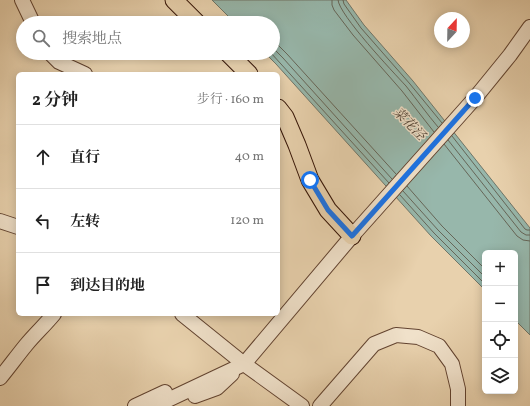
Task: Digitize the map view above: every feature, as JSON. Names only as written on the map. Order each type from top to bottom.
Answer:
[{"type":"main road","points":[[174,0],[190,16]]},
{"type":"main road","points":[[235,60],[247,72]]},
{"type":"main road","points":[[280,111],[285,117],[310,180],[328,210],[352,236]]},
{"type":"street","points":[[22,0],[30,16]]},
{"type":"street","points":[[171,406],[217,388],[244,364],[352,236],[475,98],[510,55],[530,27]]},
{"type":"street","points":[[57,60],[81,72]]},
{"type":"street","points":[[0,221],[16,226]]},
{"type":"street","points":[[0,378],[27,344],[52,316]]},
{"type":"street","points":[[184,316],[244,364],[302,406]]},
{"type":"street","points":[[320,406],[374,344],[396,335],[418,337],[439,346],[452,364],[458,389],[458,406]]},
{"type":"street","points":[[135,406],[203,375],[244,364]]},
{"type":"street","points":[[155,406],[244,364]]},
{"type":"water","name":"菜花泾","points":[[212,0],[346,0],[364,25],[413,81],[530,228],[530,335],[518,323],[518,250],[482,250],[482,287],[431,236],[272,60],[280,60],[280,16],[228,16]]},
{"type":"route","points":[[310,180],[328,210],[352,236],[475,98]]}]
